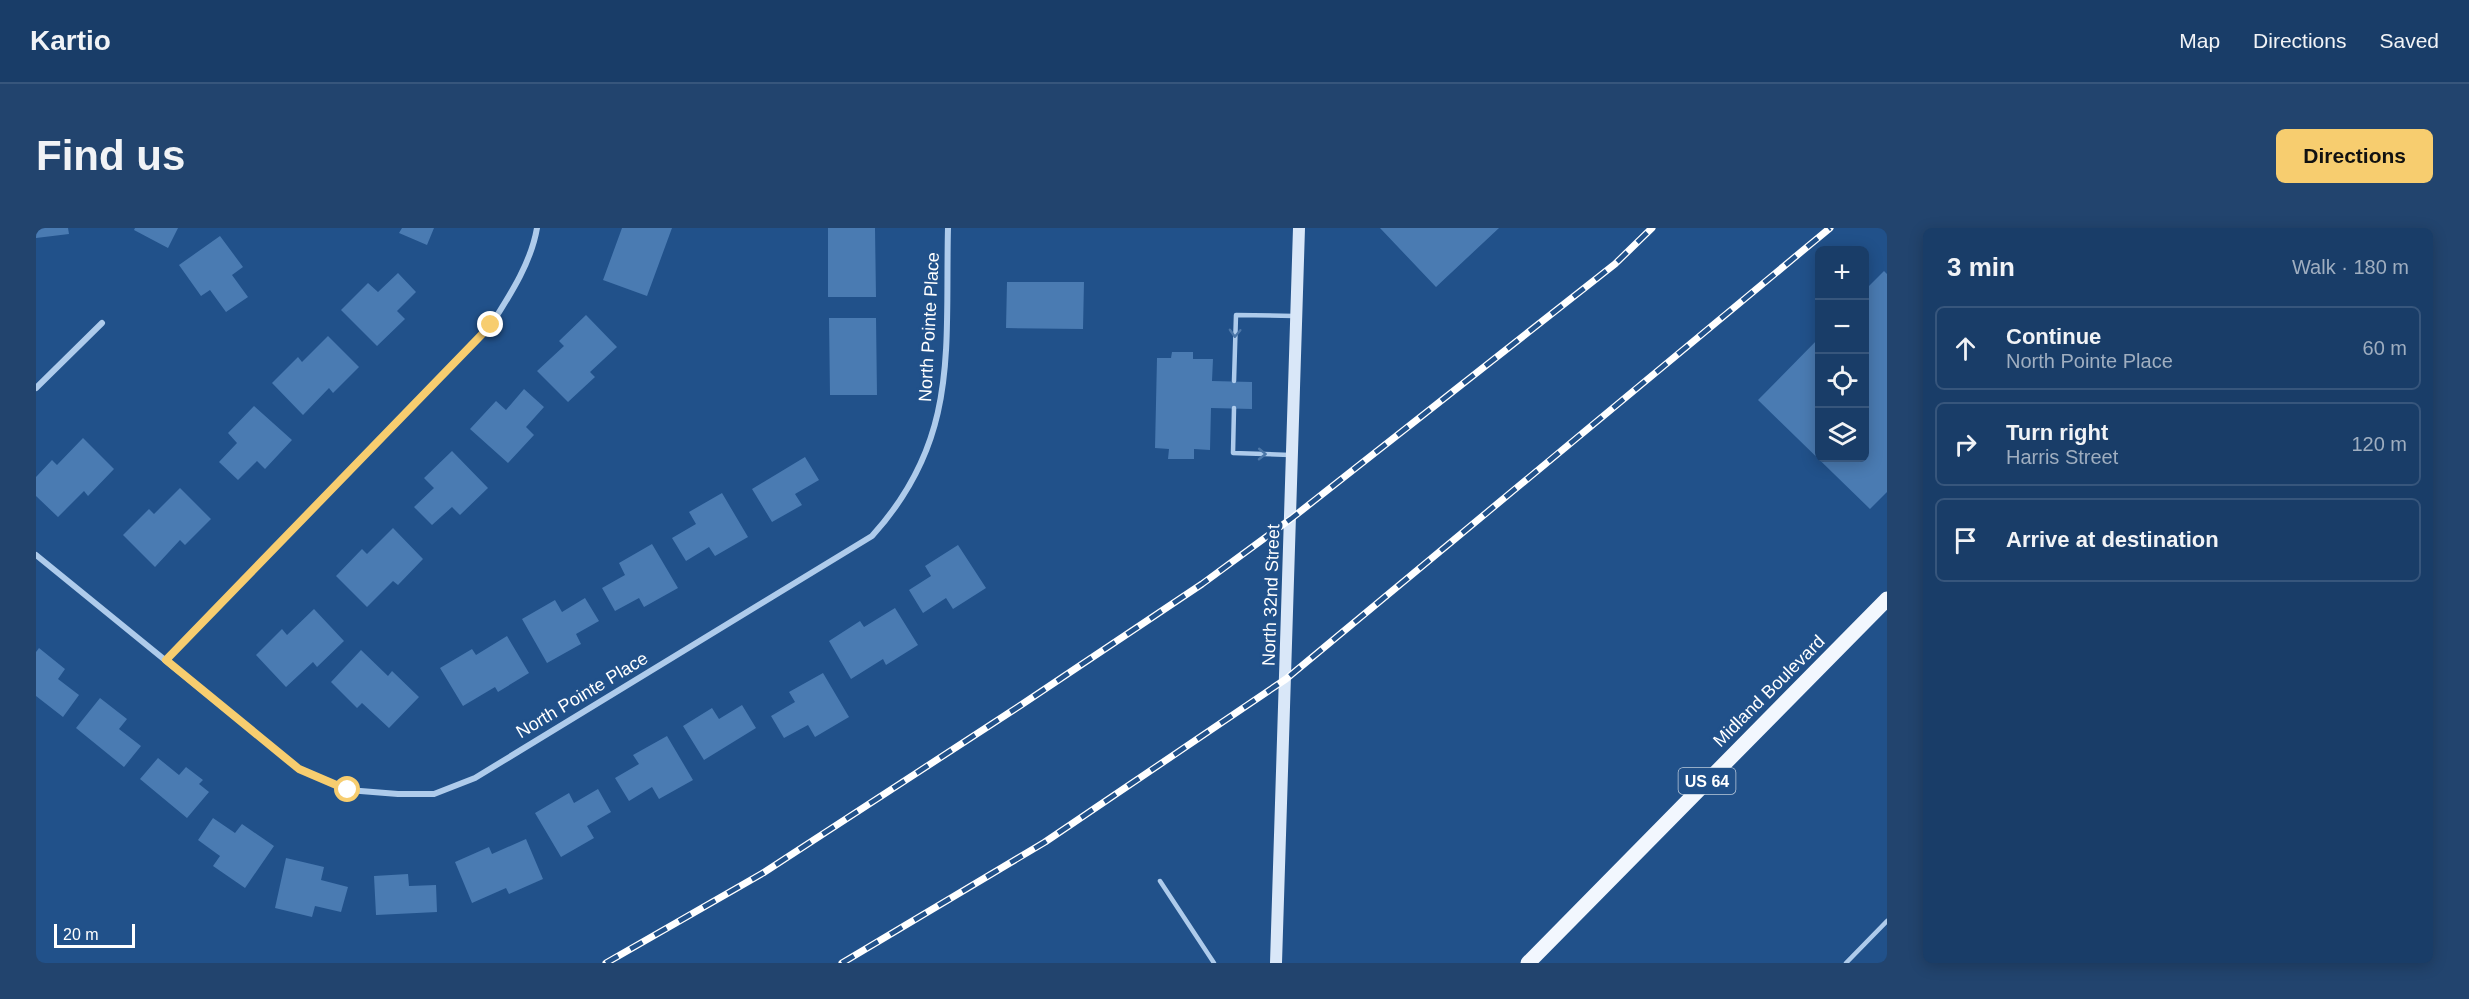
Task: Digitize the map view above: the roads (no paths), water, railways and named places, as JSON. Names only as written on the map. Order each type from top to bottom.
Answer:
[{"type":"main road","name":"Midland Boulevard","points":[[1528,963],[1887,599]]},
{"type":"street","points":[[166,660],[491,325],[517,283],[535,242],[537,228]]},
{"type":"street","name":"North Pointe Place","points":[[36,555],[299,769],[348,790],[434,794],[476,778],[872,536],[895,510],[923,463],[937,425],[945,384],[948,228]]},
{"type":"street","name":"North 32nd Street","points":[[1276,963],[1294,455],[1299,228]]},
{"type":"street","points":[[36,388],[102,323]]},
{"type":"lane","points":[[1234,381],[1236,315],[1297,316]]},
{"type":"lane","points":[[1234,408],[1233,453],[1294,455]]},
{"type":"lane","points":[[1160,881],[1214,963]]},
{"type":"lane","points":[[1846,963],[1887,921]]},
{"type":"railway","points":[[606,963],[763,873],[1202,584],[1292,518],[1615,264],[1652,228]]},
{"type":"railway","points":[[842,963],[1045,842],[1286,679],[1830,228]]}]
